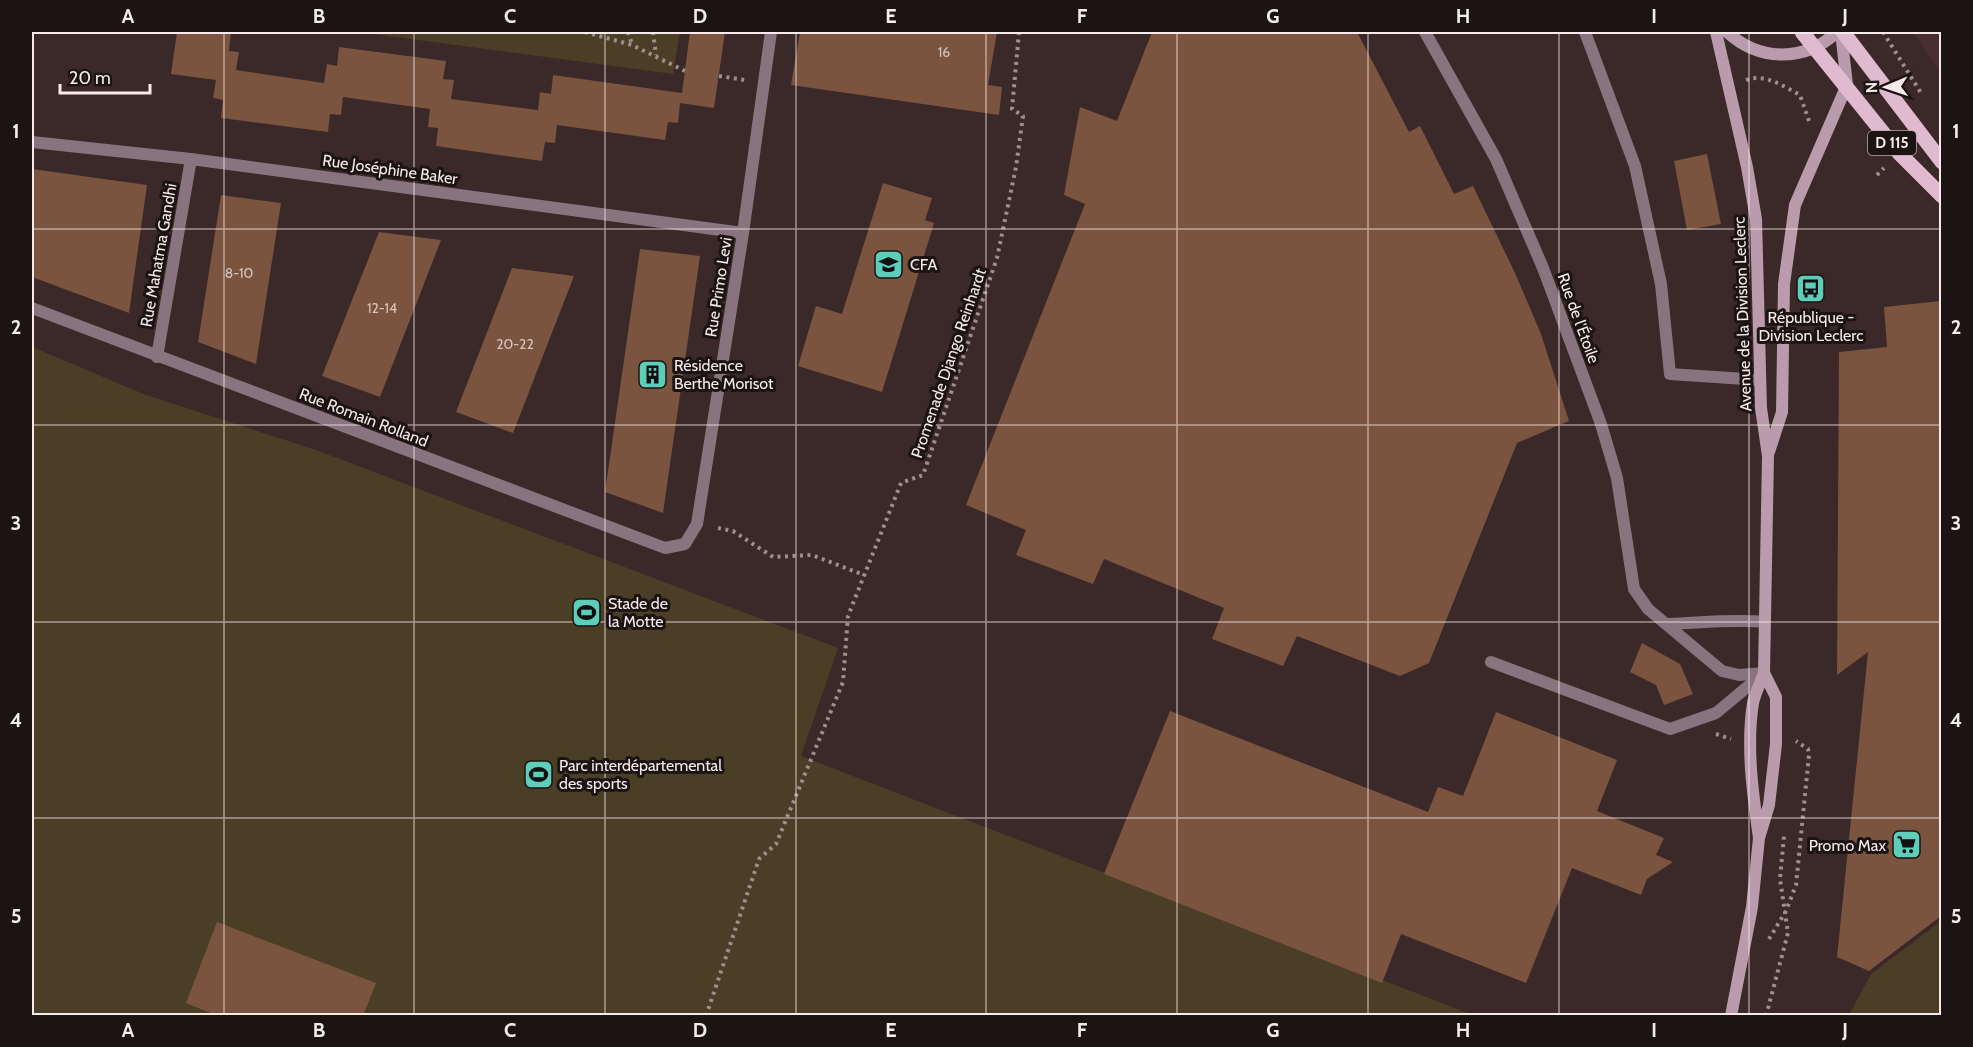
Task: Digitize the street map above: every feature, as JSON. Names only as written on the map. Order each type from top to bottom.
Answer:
[{"type":"main road","name":"Avenue de la Division Leclerc","points":[[1716,32],[1747,167],[1756,219],[1761,408],[1768,456],[1764,673],[1753,702],[1752,730],[1753,797],[1759,838]]},
{"type":"main road","points":[[1727,32],[1750,48],[1766,54],[1782,55],[1814,48],[1840,32]]},
{"type":"main road","name":"D 115","points":[[1802,32],[1847,85],[1900,154],[1941,196]]},
{"type":"main road","name":"Avenue de la Division Leclerc","points":[[1768,456],[1782,412],[1784,284],[1795,205],[1847,85],[1840,32]]},
{"type":"main road","name":"D 115","points":[[1840,32],[1941,162]]},
{"type":"main road","name":"Avenue de la Division Leclerc","points":[[1731,1016],[1752,907],[1759,838],[1769,805],[1777,733],[1776,697],[1764,673]]},
{"type":"street","name":"Rue Primo Levi","points":[[685,544],[697,524],[743,232],[771,32]]},
{"type":"street","name":"Rue de l'Étoile","points":[[1425,32],[1496,159],[1543,268],[1601,424],[1617,478],[1634,589],[1648,609],[1722,671],[1739,675],[1764,673]]},
{"type":"street","points":[[1586,32],[1635,166],[1661,284],[1670,374],[1760,380]]},
{"type":"street","name":"Rue Joséphine Baker","points":[[32,142],[191,159],[743,232]]},
{"type":"street","name":"Rue Mahatma Gandhi","points":[[157,357],[191,159]]},
{"type":"street","name":"Rue Romain Rolland","points":[[32,309],[665,548],[685,544]]},
{"type":"street","points":[[1666,624],[1736,620],[1765,622]]},
{"type":"street","points":[[1491,662],[1670,729],[1716,713],[1764,673]]},
{"type":"path","points":[[585,32],[632,45],[685,71]]},
{"type":"path","points":[[628,32],[632,45]]},
{"type":"path","points":[[653,32],[656,56]]},
{"type":"path","name":"Promenade Django Reinhardt","points":[[706,1016],[759,859],[776,844],[843,682],[848,616],[901,483],[923,475],[997,258],[1016,168],[1023,116],[1011,109],[1019,32]]},
{"type":"path","points":[[1883,32],[1922,95]]},
{"type":"path","points":[[697,524],[733,531],[773,557],[812,555],[864,575]]},
{"type":"path","points":[[1767,950],[1769,939],[1786,911],[1796,885],[1809,754],[1802,745],[1777,733]]},
{"type":"path","points":[[1766,1016],[1788,933],[1786,911]]},
{"type":"shaded area","points":[[358,32],[680,32],[673,74]]},
{"type":"shaded area","points":[[1913,32],[1941,32],[1941,73]]},
{"type":"shaded area","name":"Parc interdépartemental des sports","points":[[32,347],[146,395],[316,450],[838,648],[801,756],[1473,1015],[32,1015]]},
{"type":"shaded area","points":[[1941,921],[1941,1015],[1849,1015],[1871,974]]},
{"type":"building","points":[[177,32],[231,32],[229,51],[239,52],[236,70],[324,83],[327,64],[337,66],[339,47],[446,61],[443,79],[454,80],[451,99],[538,110],[540,92],[551,94],[553,75],[682,93],[690,32],[725,32],[714,108],[680,103],[678,123],[668,122],[665,140],[557,125],[555,143],[545,142],[542,161],[436,146],[438,128],[428,127],[430,109],[343,97],[341,115],[330,114],[328,132],[221,118],[223,100],[213,98],[216,80],[171,74]]},
{"type":"building","points":[[800,32],[997,32],[988,85],[1002,87],[999,115],[791,85]]},
{"type":"building","points":[[1152,32],[1357,32],[1409,132],[1420,126],[1454,194],[1473,186],[1515,273],[1541,334],[1569,421],[1517,443],[1429,663],[1400,676],[1297,636],[1283,666],[1212,639],[1224,608],[1104,559],[1093,584],[1016,555],[1026,530],[966,505],[1085,204],[1064,195],[1080,107],[1117,121]]},
{"type":"building","points":[[1707,154],[1721,224],[1687,230],[1674,161]]},
{"type":"building","points":[[32,169],[147,185],[129,313],[32,277]]},
{"type":"building","name":"CFA","points":[[883,183],[932,198],[925,220],[934,223],[882,392],[798,366],[816,306],[842,314]]},
{"type":"building","points":[[221,195],[281,203],[256,364],[198,342]]},
{"type":"building","points":[[379,232],[441,240],[380,397],[322,376]]},
{"type":"building","name":"Résidence Berthe Morisot","points":[[640,249],[700,256],[663,513],[605,492]]},
{"type":"building","points":[[512,268],[574,276],[513,433],[456,412]]},
{"type":"building","points":[[1941,301],[1941,916],[1869,971],[1837,957],[1868,652],[1837,675],[1839,352],[1887,347],[1884,307]]},
{"type":"building","points":[[1642,643],[1680,664],[1693,694],[1664,705],[1656,685],[1630,672]]},
{"type":"building","points":[[1170,711],[1428,812],[1438,787],[1463,796],[1496,712],[1617,760],[1597,811],[1664,838],[1656,855],[1673,862],[1647,879],[1641,895],[1572,868],[1526,983],[1401,934],[1382,983],[1104,874]]},
{"type":"building","points":[[217,922],[376,983],[363,1016],[218,1016],[186,1003]]},
{"type":"place","name":"CFA","points":[[889,264]]},
{"type":"place","name":"République - Division Leclerc","points":[[1811,289]]},
{"type":"place","name":"Résidence Berthe Morisot","points":[[653,374]]},
{"type":"place","name":"Stade de la Motte","points":[[587,612]]},
{"type":"place","name":"Parc interdépartemental des sports","points":[[538,774]]},
{"type":"place","name":"Promo Max","points":[[1907,845]]}]
